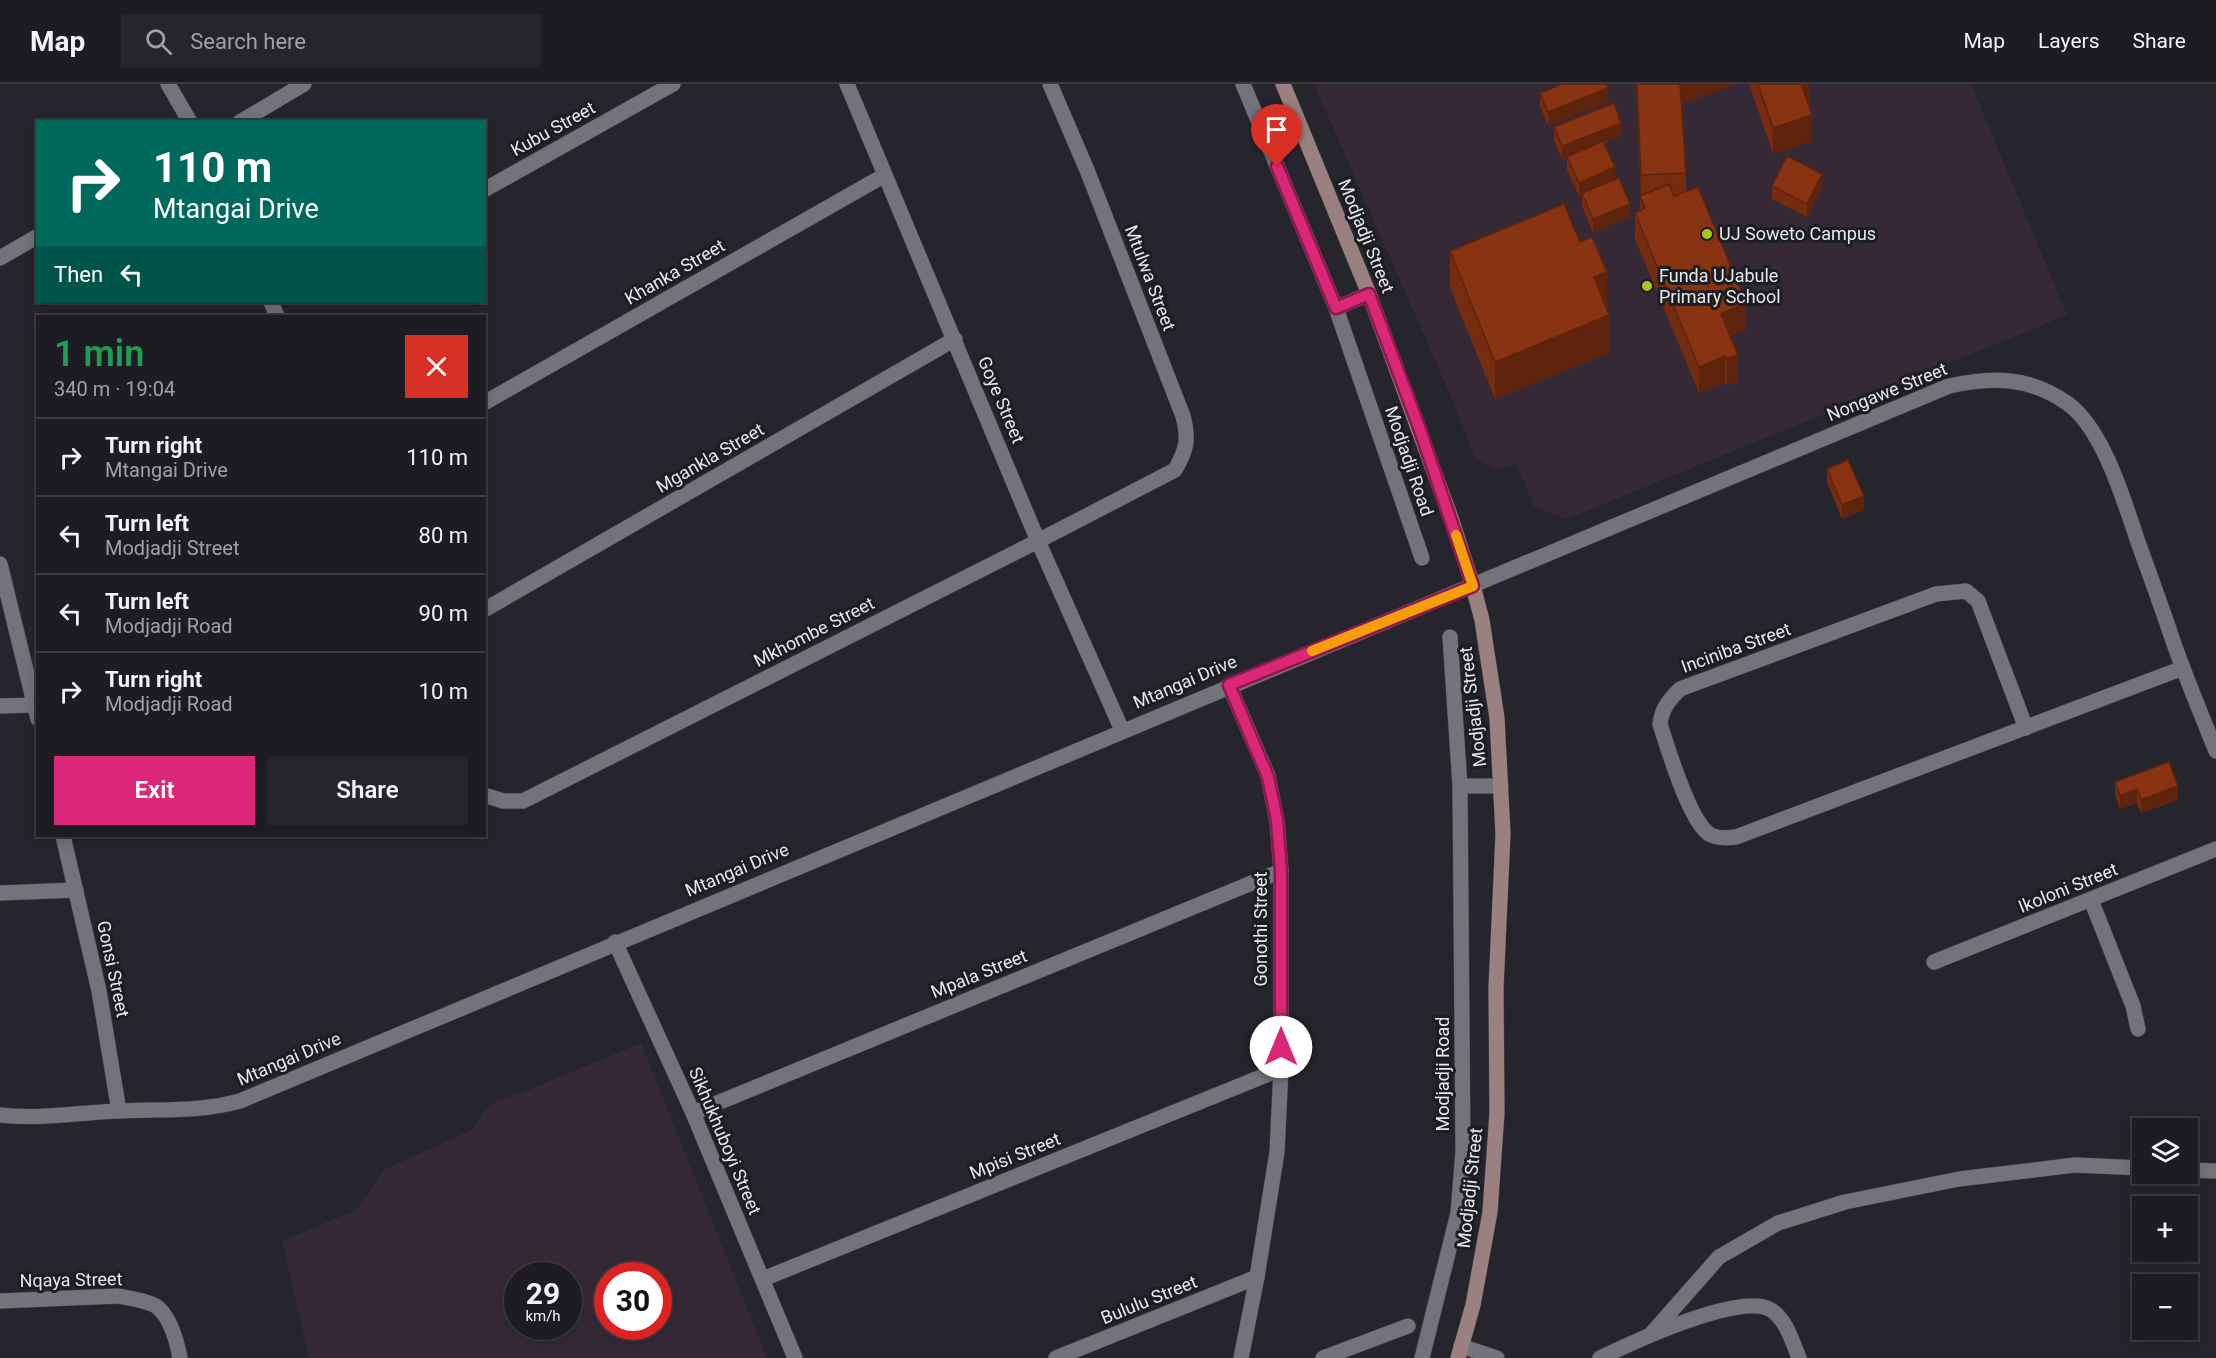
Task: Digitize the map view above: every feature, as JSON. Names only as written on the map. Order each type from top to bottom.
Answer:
[{"type":"street","points":[[168,84],[189,120]]},
{"type":"street","points":[[243,120],[304,84]]},
{"type":"street","name":"Kubu Street","points":[[486,189],[673,84]]},
{"type":"street","name":"Goye Street","points":[[847,84],[1038,541],[1122,730]]},
{"type":"street","name":"Mtulwa Street","points":[[1050,84],[1087,170],[1183,416],[1187,432],[1183,456],[1175,470],[1158,480]]},
{"type":"street","name":"Modjadji Road","points":[[1243,84],[1336,308],[1422,558]]},
{"type":"street","name":"Modjadji Street","points":[[1283,84],[1369,294],[1419,427],[1473,586],[1482,620],[1497,718],[1503,834],[1496,988],[1497,1113],[1490,1212],[1473,1305],[1460,1352]]},
{"type":"street","name":"Khanka Street","points":[[486,402],[885,175]]},
{"type":"street","points":[[0,258],[36,237]]},
{"type":"street","points":[[1336,308],[1369,294]]},
{"type":"street","name":"Mgankla Street","points":[[486,609],[955,339]]},
{"type":"street","name":"Nongawe Street","points":[[1473,586],[1950,386],[1980,380],[2011,380],[2041,388],[2068,404],[2099,441],[2216,751]]},
{"type":"street","name":"Mkhombe Street","points":[[486,796],[503,801],[523,801],[1158,480]]},
{"type":"street","points":[[0,564],[36,712],[0,706]]},
{"type":"street","name":"Mtangai Drive","points":[[0,1115],[46,1117],[119,1111],[206,1108],[240,1101],[1229,685],[1473,586]]},
{"type":"street","name":"Inciniba Street","points":[[2026,728],[1978,601],[1966,591],[1936,594],[1680,689],[1661,712],[1660,724],[1694,817],[1711,836],[1736,837],[2026,728],[2183,668]]},
{"type":"street","name":"Modjadji Road","points":[[1422,1358],[1458,1213],[1462,1151],[1460,786],[1450,638]]},
{"type":"street","name":"Gonothi Street","points":[[1229,685],[1268,777],[1277,820],[1281,871],[1281,1069],[1277,1152],[1257,1277],[1240,1358]]},
{"type":"street","points":[[1460,786],[1501,786]]},
{"type":"street","name":"Gonsi Street","points":[[63,837],[99,991],[119,1111]]},
{"type":"street","name":"Ikoloni Street","points":[[1934,962],[2216,849]]},
{"type":"street","name":"Mpala Street","points":[[693,1113],[1281,871]]},
{"type":"street","points":[[0,892],[76,890]]},
{"type":"street","points":[[2091,900],[2133,1006],[2138,1029]]},
{"type":"street","name":"Sikhukhuboyi Street","points":[[615,942],[693,1113],[795,1358]]},
{"type":"street","name":"Mpisi Street","points":[[763,1279],[1281,1069]]},
{"type":"street","points":[[1653,1333],[1719,1257],[1779,1223],[1845,1203],[1959,1179],[2075,1165],[2132,1168]]},
{"type":"street","points":[[2198,1170],[2216,1171]]},
{"type":"street","name":"Bululu Street","points":[[1056,1358],[1257,1277]]},
{"type":"street","name":"Nqaya Street","points":[[0,1301],[118,1296],[134,1298],[156,1307],[168,1323],[177,1343],[180,1358]]},
{"type":"street","points":[[1600,1358],[1653,1333],[1739,1306],[1764,1308],[1786,1327],[1799,1358]]},
{"type":"street","points":[[1323,1358],[1408,1326]]},
{"type":"street","points":[[1460,1352],[1497,1358]]},
{"type":"shaded area","name":"UJ Soweto Campus","points":[[1314,84],[1971,84],[2067,315],[1567,519],[1534,507],[1517,464],[1497,470],[1474,456],[1453,401]]},
{"type":"shaded area","points":[[641,1043],[767,1358],[309,1358],[282,1241],[356,1210],[385,1169],[472,1130],[486,1110],[497,1101]]},
{"type":"building","points":[[1562,84],[1606,84],[1608,88],[1548,112],[1540,93]]},
{"type":"building","points":[[1637,84],[1680,84],[1686,173],[1641,175]]},
{"type":"building","points":[[1758,84],[1806,84],[1802,86],[1812,115],[1773,128]]},
{"type":"building","points":[[1614,103],[1621,123],[1562,146],[1554,127]]},
{"type":"building","points":[[1603,141],[1615,167],[1579,183],[1567,157]]},
{"type":"building","points":[[1787,156],[1822,174],[1807,204],[1772,186]]},
{"type":"building","points":[[1619,178],[1630,204],[1593,219],[1582,193]]},
{"type":"building","points":[[1669,184],[1674,196],[1698,187],[1746,303],[1721,314],[1738,355],[1727,359],[1725,356],[1699,367],[1635,213],[1645,208],[1640,196]]},
{"type":"building","points":[[1564,204],[1580,242],[1592,237],[1607,272],[1594,277],[1609,315],[1495,362],[1450,251]]},
{"type":"building","points":[[1848,460],[1864,496],[1842,505],[1827,469]]},
{"type":"building","points":[[2169,762],[2178,786],[2141,800],[2137,789],[2120,796],[2115,782]]},
{"type":"slow traffic","points":[[1312,651],[1473,586],[1456,535]]},
{"type":"place","name":"UJ Soweto Campus","points":[[1707,234]]},
{"type":"place","name":"Funda UJabule Primary School","points":[[1647,286]]},
{"type":"route","points":[[1277,166],[1336,308],[1369,294],[1419,427],[1473,586],[1229,685],[1268,777],[1277,820],[1281,871],[1281,1047]]}]
